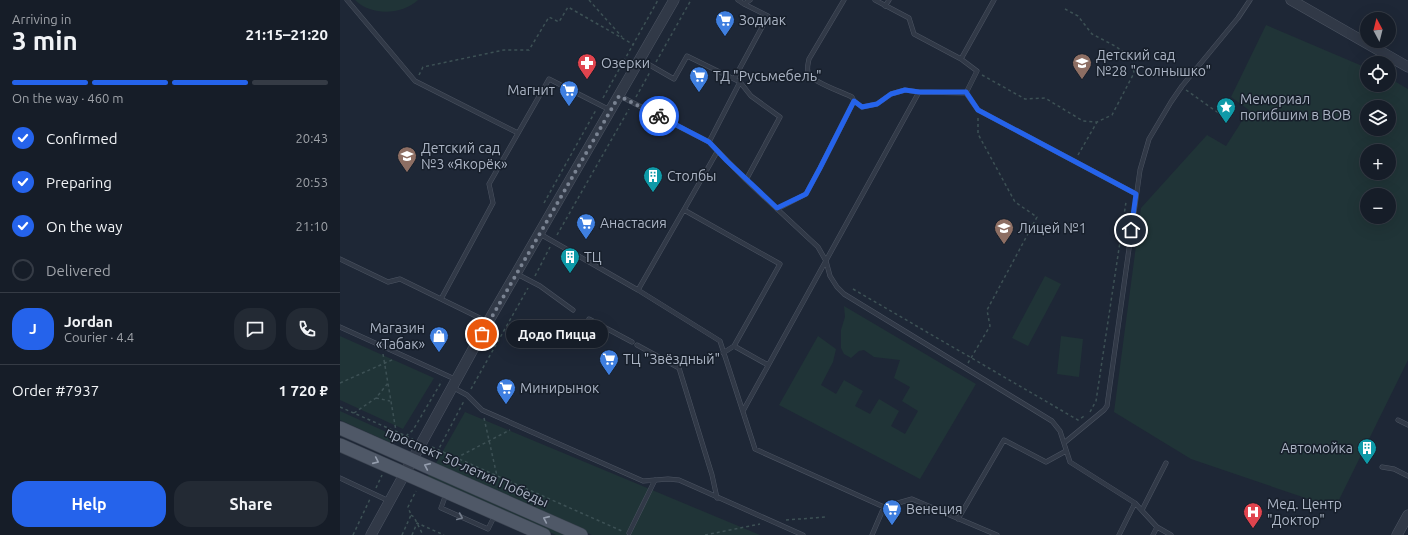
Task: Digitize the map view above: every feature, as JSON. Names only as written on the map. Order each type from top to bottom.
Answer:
[{"type":"main road","name":"проспект 50-летия Победы","points":[[340,428],[581,535]]},
{"type":"main road","points":[[340,445],[544,535]]},
{"type":"street","points":[[371,535],[488,322],[674,0]]},
{"type":"street","points":[[1291,0],[1408,67]]},
{"type":"street","points":[[1397,535],[1408,515]]},
{"type":"lane","points":[[347,0],[415,81],[518,133]]},
{"type":"lane","points":[[734,79],[768,16],[738,0]]},
{"type":"lane","points":[[744,4],[750,0]]},
{"type":"lane","points":[[844,0],[809,59],[807,70],[809,75],[819,82],[852,97],[854,101],[862,107],[877,104],[891,94],[905,90],[919,92],[966,92]]},
{"type":"lane","points":[[875,0],[909,18],[914,34],[961,59],[977,71],[966,92]]},
{"type":"lane","points":[[885,6],[889,0]]},
{"type":"lane","points":[[961,59],[994,0]]},
{"type":"lane","points":[[1064,443],[1104,410],[1106,406],[1136,194],[1140,170],[1149,139],[1164,112],[1182,86],[1238,18],[1250,0]]},
{"type":"lane","points":[[640,60],[674,79],[688,56],[740,82],[751,96],[780,117],[746,180]]},
{"type":"lane","points":[[441,299],[493,204],[490,184],[549,78],[611,110]]},
{"type":"lane","points":[[709,142],[740,82]]},
{"type":"lane","points":[[743,411],[919,92]]},
{"type":"lane","points":[[966,92],[978,110],[1136,194]]},
{"type":"lane","points":[[619,96],[709,142],[717,152],[746,180],[818,247],[826,261],[830,276],[837,287],[844,294],[1052,421],[1060,431],[1070,462],[1135,503],[1157,527],[1171,535]]},
{"type":"lane","points":[[777,208],[806,194],[854,101]]},
{"type":"lane","points":[[638,290],[717,152]]},
{"type":"lane","points":[[684,210],[780,264],[734,346],[723,353]]},
{"type":"lane","points":[[540,234],[638,290],[720,341],[755,449],[884,507],[912,499],[997,535]]},
{"type":"lane","points":[[340,259],[388,282],[400,279],[488,322]]},
{"type":"lane","points":[[517,274],[540,286],[574,310]]},
{"type":"lane","points":[[589,319],[632,342]]},
{"type":"lane","points":[[340,327],[403,356],[455,384],[482,410],[643,481],[668,479],[679,480],[803,535]]},
{"type":"lane","points":[[637,345],[679,368],[712,475],[717,498]]},
{"type":"lane","points":[[734,346],[768,365]]},
{"type":"lane","points":[[1398,420],[1408,425]]},
{"type":"lane","points":[[958,518],[1004,440],[1046,462],[1066,451]]},
{"type":"lane","points":[[1142,510],[1166,463]]},
{"type":"lane","points":[[1382,467],[1394,469],[1408,476]]},
{"type":"lane","points":[[340,478],[389,501]]},
{"type":"lane","points":[[629,534],[654,480]]},
{"type":"lane","points":[[447,492],[441,508],[488,529],[495,513]]},
{"type":"lane","points":[[1119,535],[1135,503]]},
{"type":"lane","points":[[872,535],[884,507]]},
{"type":"lane","points":[[1153,535],[1157,527]]},
{"type":"path","points":[[590,0],[623,38]]},
{"type":"path","points":[[599,104],[658,0]]},
{"type":"path","points":[[658,58],[691,0]]},
{"type":"path","points":[[415,81],[423,67],[504,50],[529,50],[549,17],[559,22],[568,7],[634,44]]},
{"type":"path","points":[[977,71],[1025,99],[1045,98],[1082,121],[1097,122],[1112,115],[1134,73],[1131,57],[1115,46],[1092,34],[1078,16],[1065,9]]},
{"type":"path","points":[[1182,86],[1220,114]]},
{"type":"path","points":[[965,368],[990,326],[987,310],[1037,217],[1015,202],[978,134],[978,110]]},
{"type":"path","points":[[1074,161],[1097,122]]},
{"type":"path","points":[[853,289],[1078,420],[1090,413],[1096,401],[1126,202]]},
{"type":"path","points":[[381,346],[396,431]]},
{"type":"path","points":[[340,383],[403,356]]},
{"type":"path","points":[[354,412],[376,398],[388,383]]},
{"type":"path","points":[[376,398],[391,401]]},
{"type":"path","points":[[340,407],[629,534]]},
{"type":"path","points":[[482,410],[497,476]]},
{"type":"path","points":[[456,458],[518,426]]},
{"type":"path","points":[[394,452],[403,434]]},
{"type":"path","points":[[353,535],[387,466]]},
{"type":"path","points":[[402,535],[410,515],[408,507]]},
{"type":"path","points":[[410,515],[414,517],[423,535]]},
{"type":"path","points":[[412,535],[417,523]]},
{"type":"path","points":[[417,523],[444,535]]},
{"type":"green space","points":[[355,0],[418,0],[404,9],[386,12],[369,9]]},
{"type":"green space","points":[[1266,25],[1360,65],[1360,92],[1396,92],[1396,82],[1408,89],[1408,360],[1335,508],[1191,459],[1114,412],[1141,208],[1207,135],[1226,146],[1249,110],[1231,97]]},
{"type":"green space","points":[[1045,276],[1061,284],[1028,346],[1012,338]]},
{"type":"green space","points":[[844,306],[976,384],[920,479],[779,405],[818,336],[836,349],[833,362],[821,385],[836,394],[844,380],[863,391],[855,406],[870,414],[879,399],[899,411],[891,426],[905,434],[918,411],[902,401],[910,387],[894,378],[900,360],[874,357],[864,350],[859,351],[851,358],[844,354],[841,348],[841,330],[845,317]]},
{"type":"green space","points":[[340,336],[434,378],[403,429],[340,400]]},
{"type":"green space","points":[[1061,336],[1083,339],[1079,377],[1057,374]]},
{"type":"green space","points":[[340,411],[395,436],[391,443],[340,420]]},
{"type":"green space","points":[[465,412],[760,535],[592,535],[435,465]]},
{"type":"green space","points":[[429,473],[568,535],[556,535],[427,478]]},
{"type":"way so far","points":[[482,334],[619,96],[659,116]]},
{"type":"place","name":"Зодиак","points":[[725,37]]},
{"type":"place","name":"Озерки","points":[[587,80]]},
{"type":"place","name":"Детский сад №28 \"Солнышко\"","points":[[1082,80]]},
{"type":"place","name":"ТД \"Русьмебель\"","points":[[699,93]]},
{"type":"place","name":"Магнит","points":[[569,107]]},
{"type":"place","name":"Мемориал погибшим в ВОВ","points":[[1226,124]]},
{"type":"place","name":"Детский сад №3 «Якорёк»","points":[[407,173]]},
{"type":"place","name":"Столбы","points":[[653,193]]},
{"type":"place","name":"Анастасия","points":[[586,240]]},
{"type":"place","name":"Лицей №1","points":[[1004,245]]},
{"type":"place","name":"ТЦ","points":[[570,274]]},
{"type":"place","name":"Додо Пицца","points":[[482,334]]},
{"type":"place","name":"Магазин «Табак»","points":[[439,353]]},
{"type":"place","name":"ТЦ \"Звёздный\"","points":[[609,376]]},
{"type":"place","name":"Минирынок","points":[[506,405]]},
{"type":"place","name":"Автомойка","points":[[1367,465]]},
{"type":"place","name":"Венеция","points":[[892,526]]},
{"type":"place","name":"Мед. Центр \"Доктор\"","points":[[1253,529]]},
{"type":"route","points":[[659,116],[709,142],[717,152],[777,208],[806,194],[854,101],[862,107],[877,104],[891,94],[905,90],[919,92],[966,92],[978,110],[1136,194],[1131,230]]}]
